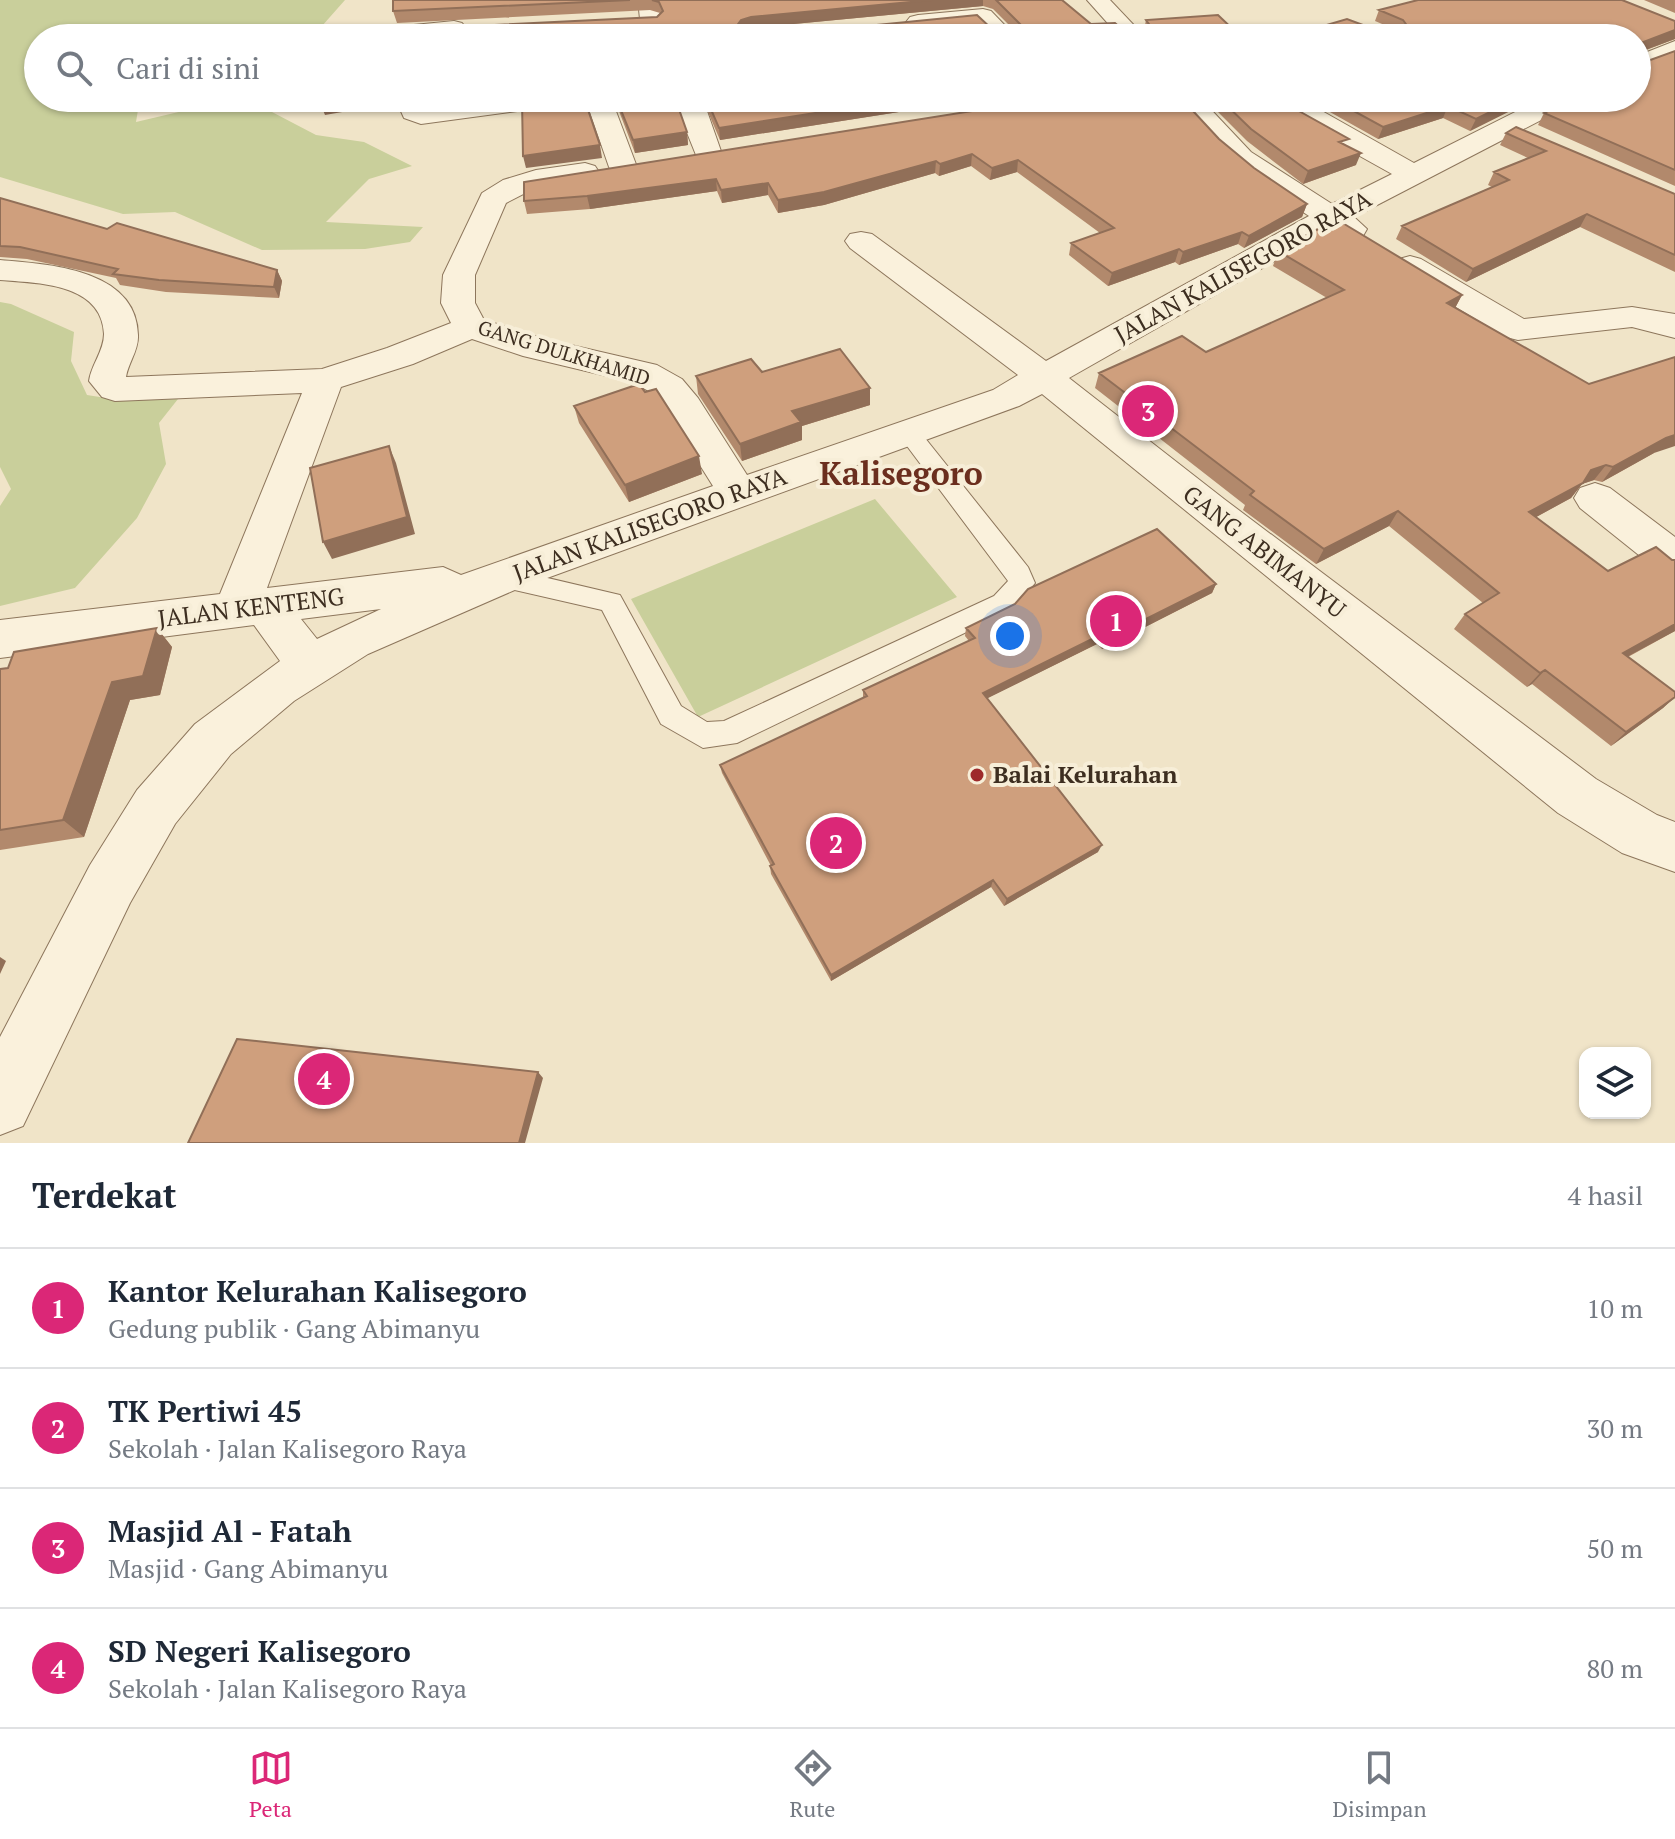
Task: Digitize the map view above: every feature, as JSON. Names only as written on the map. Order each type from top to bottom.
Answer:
[{"type":"street","points":[[1098,0],[1121,24]]},
{"type":"street","points":[[897,24],[975,8],[991,24]]},
{"type":"street","points":[[1651,59],[1675,48]]},
{"type":"street","points":[[413,112],[421,116],[451,112]]},
{"type":"street","points":[[613,112],[666,160],[693,112]]},
{"type":"street","points":[[1198,112],[1243,159],[1281,187],[1518,330],[1632,317],[1664,322],[1675,328]]},
{"type":"street","points":[[1301,112],[1413,174]]},
{"type":"street","name":"JALAN KALISEGORO RAYA","points":[[0,1103],[110,884],[156,807],[213,739],[277,687],[386,625],[501,577],[1006,398],[1332,216],[1534,113]]},
{"type":"street","name":"GANG DULKHAMID","points":[[738,494],[685,407],[669,387],[644,373],[536,348],[470,327],[458,303],[459,275],[487,209],[502,190],[538,179],[739,149]]},
{"type":"street","name":"GANG ABIMANYU","points":[[861,241],[1044,377],[1209,510],[1577,796],[1641,835],[1675,847]]},
{"type":"street","points":[[0,270],[40,273],[89,285],[114,307],[121,334],[116,357],[107,370],[107,381],[115,389],[325,380],[400,356],[470,327]]},
{"type":"street","points":[[311,666],[251,608],[325,380]]},
{"type":"street","points":[[1595,498],[1675,560]]},
{"type":"street","name":"JALAN KENTENG","points":[[0,639],[501,577]]},
{"type":"lane","points":[[501,577],[611,602],[671,715],[703,735],[727,734],[1003,603],[1022,583],[1010,561],[909,433]]},
{"type":"green space","points":[[0,0],[345,0],[324,24],[24,24],[24,112],[138,112],[136,122],[179,112],[272,112],[316,135],[364,142],[412,166],[369,179],[326,222],[423,227],[410,242],[365,249],[262,250],[175,212],[123,214],[0,177]]},
{"type":"green space","points":[[0,302],[74,332],[71,361],[87,395],[119,400],[178,399],[159,423],[166,464],[137,518],[75,588],[0,606],[0,506],[11,489],[0,467]]},
{"type":"green space","points":[[875,499],[957,597],[698,717],[631,599]]},
{"type":"building","points":[[393,0],[630,0],[393,11]]},
{"type":"building","points":[[652,0],[932,0],[751,17],[738,24],[515,24],[657,17],[663,11],[659,2]]},
{"type":"building","points":[[996,0],[1062,0],[1091,24],[1020,24]]},
{"type":"building","points":[[1418,0],[1622,0],[1675,21],[1675,30],[1651,39],[1651,24],[1406,24],[1379,10]]},
{"type":"building","points":[[977,15],[987,24],[886,24]]},
{"type":"building","points":[[1218,15],[1227,24],[1149,24],[1146,20]]},
{"type":"building","points":[[1347,19],[1360,24],[1330,24]]},
{"type":"building","points":[[1675,51],[1675,170],[1544,113],[1651,112],[1651,60]]},
{"type":"building","points":[[522,112],[589,112],[600,145],[523,156]]},
{"type":"building","points":[[622,112],[680,112],[687,132],[633,140]]},
{"type":"building","points":[[712,112],[822,112],[719,128]]},
{"type":"building","points":[[966,112],[1194,112],[1219,139],[1254,168],[1307,204],[1249,236],[1242,232],[1183,252],[1179,249],[1112,273],[1071,243],[1114,228],[1018,160],[992,168],[972,154],[824,192],[778,200],[768,183],[721,190],[716,179],[524,201],[524,182]]},
{"type":"building","points":[[1233,112],[1301,112],[1349,139],[1339,142],[1361,153],[1308,171],[1251,129]]},
{"type":"building","points":[[1356,112],[1429,112],[1383,127]]},
{"type":"building","points":[[1461,112],[1490,112],[1476,119]]},
{"type":"building","points":[[1516,127],[1675,194],[1675,255],[1587,214],[1473,269],[1402,226],[1509,180],[1494,172],[1546,151],[1506,133]]},
{"type":"building","points":[[0,198],[107,229],[117,223],[277,270],[274,287],[113,274],[118,269],[20,247],[0,246]]},
{"type":"building","points":[[1336,219],[1462,295],[1447,303],[1589,384],[1675,357],[1675,435],[1613,467],[1606,465],[1591,470],[1583,483],[1529,512],[1608,571],[1656,547],[1675,560],[1675,624],[1623,653],[1675,692],[1675,697],[1626,732],[1545,670],[1540,673],[1465,614],[1499,593],[1398,511],[1324,549],[1250,495],[1254,491],[1099,373],[1182,336],[1206,352],[1344,290],[1278,251]]},
{"type":"building","points":[[840,349],[870,388],[792,411],[801,422],[740,444],[696,376],[751,359],[762,372]]},
{"type":"building","points":[[639,384],[645,392],[656,389],[699,456],[625,485],[574,406]]},
{"type":"building","points":[[389,446],[407,517],[323,542],[310,468]]},
{"type":"building","points":[[1157,529],[1216,584],[1104,640],[1100,635],[983,693],[1102,845],[1007,899],[993,880],[831,975],[770,866],[774,864],[720,765],[867,696],[863,690],[975,638],[966,628],[1015,604],[1028,589]]},
{"type":"building","points":[[157,628],[143,676],[112,682],[63,820],[0,830],[0,669],[8,668],[14,652]]},
{"type":"building","points":[[237,1039],[538,1072],[519,1143],[188,1143]]},
{"type":"place","name":"Masjid Al - Fatah","points":[[1148,411]]},
{"type":"place","name":"Kantor Kelurahan Kalisegoro","points":[[1116,621]]},
{"type":"place","name":"Balai Kelurahan","points":[[977,775]]},
{"type":"place","name":"TK Pertiwi 45","points":[[836,843]]},
{"type":"place","name":"SD Negeri Kalisegoro","points":[[324,1079]]},
{"type":"district","name":"Kalisegoro","points":[[901,474]]}]
